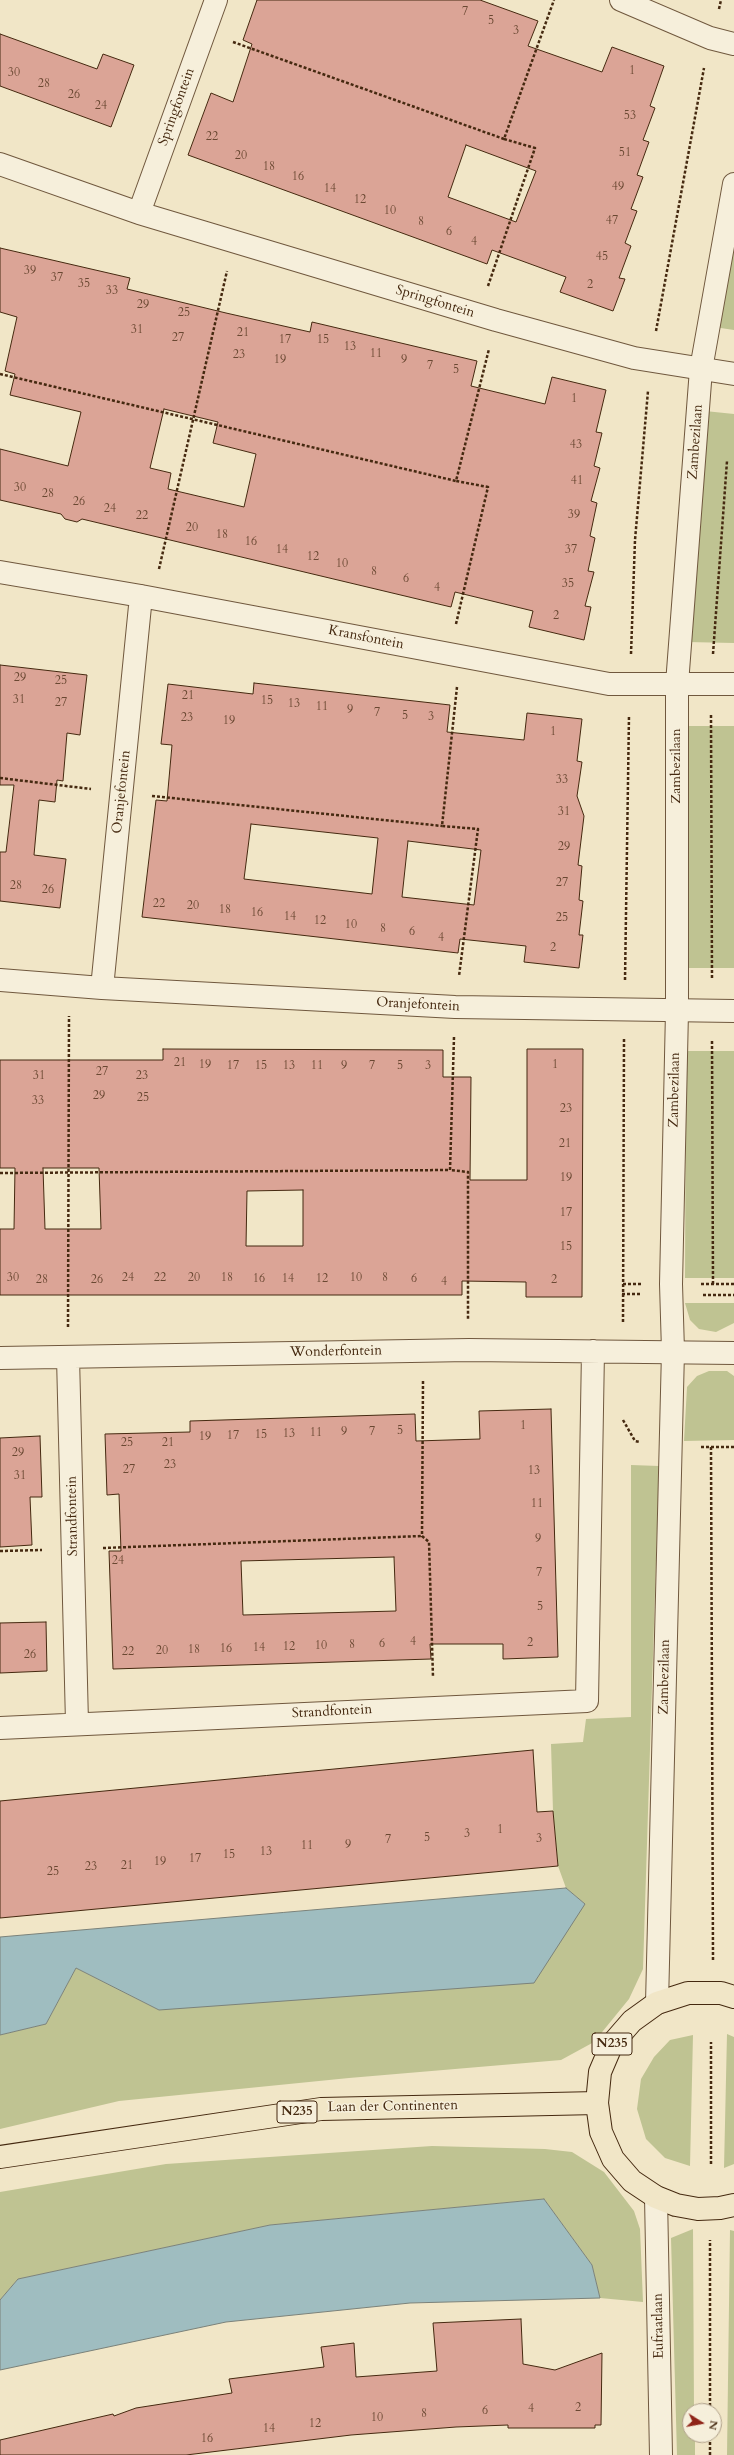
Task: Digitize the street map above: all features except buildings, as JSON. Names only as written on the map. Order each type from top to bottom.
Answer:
[{"type":"main road","name":"N235","points":[[734,1998],[721,1993],[688,1994],[657,2003],[632,2021],[612,2044],[600,2072],[597,2103],[601,2132],[613,2158],[632,2181],[656,2198],[676,2205],[698,2209],[720,2208],[734,2205]]},
{"type":"main road","name":"Laan der Continenten","points":[[0,2157],[321,2108],[597,2103]]},
{"type":"street","name":"Springfontein","points":[[139,213],[216,0]]},
{"type":"street","points":[[621,0],[710,38],[734,44]]},
{"type":"street","name":"Springfontein","points":[[0,164],[139,213],[487,318],[634,358],[734,374]]},
{"type":"street","name":"Zambezilaan","points":[[657,2003],[673,1351],[671,1284],[677,1011],[677,684],[701,369],[734,184]]},
{"type":"street","name":"Kransfontein","points":[[0,572],[147,597],[609,684],[734,684]]},
{"type":"street","name":"Oranjefontein","points":[[102,988],[122,792],[147,597]]},
{"type":"street","name":"Oranjefontein","points":[[0,980],[102,988],[455,1007],[734,1011]]},
{"type":"street","name":"Wonderfontein","points":[[0,1358],[423,1350],[673,1351]]},
{"type":"street","name":"Strandfontein","points":[[0,1728],[77,1723],[587,1701],[593,1351]]},
{"type":"street","points":[[673,1351],[734,1353]]},
{"type":"street","name":"Strandfontein","points":[[68,1357],[74,1549],[77,1723]]},
{"type":"street","name":"Eufraatlaan","points":[[656,2198],[662,2455]]},
{"type":"path","points":[[504,139],[554,0]]},
{"type":"path","points":[[204,32],[504,139],[535,148],[487,318],[456,481]]},
{"type":"path","points":[[147,597],[193,421],[234,242]]},
{"type":"path","points":[[0,374],[193,421],[488,487],[449,654]]},
{"type":"path","points":[[712,1284],[711,684],[727,453]]},
{"type":"path","points":[[0,778],[442,826]]},
{"type":"path","points":[[68,1357],[69,986]]},
{"type":"path","points":[[0,1173],[450,1170]]},
{"type":"path","points":[[422,1536],[423,1350]]},
{"type":"path","points":[[713,1960],[711,1447],[734,1447]]},
{"type":"path","points":[[0,1552],[422,1536],[429,1542],[434,1707]]},
{"type":"path","points":[[711,2042],[711,2164]]},
{"type":"path","points":[[710,2235],[710,2403]]},
{"type":"path","points":[[710,2443],[710,2455]]},
{"type":"green space","points":[[734,214],[734,330],[714,327]]},
{"type":"green space","points":[[705,411],[734,414],[734,643],[687,642]]},
{"type":"green space","points":[[687,726],[734,726],[734,968],[688,968]]},
{"type":"green space","points":[[686,1051],[734,1051],[734,1278],[685,1278]]},
{"type":"green space","points":[[685,1303],[734,1303],[734,1323],[716,1332],[699,1329],[690,1320]]},
{"type":"green space","points":[[709,1371],[727,1371],[734,1376],[734,1440],[684,1441],[687,1387],[697,1376]]},
{"type":"green space","points":[[631,1465],[659,1466],[643,1969],[629,1999],[594,2042],[561,2060],[349,2078],[119,2101],[0,2129],[0,2035],[46,2024],[76,1968],[159,2010],[585,1904],[566,1888],[558,1866],[553,1811],[551,1744],[583,1742],[586,1719],[631,1717]]},
{"type":"green space","points":[[727,2034],[734,2037],[734,2164],[724,2168]]},
{"type":"green space","points":[[693,2035],[690,2166],[665,2158],[646,2139],[637,2109],[641,2079],[654,2057],[670,2040]]},
{"type":"green space","points":[[432,2146],[545,2149],[572,2152],[604,2172],[634,2211],[640,2229],[643,2302],[600,2298],[592,2265],[544,2199],[270,2225],[18,2279],[0,2300],[0,2192],[166,2164]]},
{"type":"green space","points":[[693,2229],[694,2403],[682,2403],[682,2443],[695,2443],[695,2455],[677,2455],[671,2238]]},
{"type":"green space","points":[[730,2230],[734,2231],[734,2455],[727,2455]]},
{"type":"water","points":[[566,1888],[585,1904],[534,1983],[159,2010],[76,1968],[46,2024],[0,2035],[0,1937]]},
{"type":"water","points":[[544,2199],[592,2265],[600,2298],[410,2303],[226,2322],[0,2370],[0,2300],[18,2279],[270,2225]]}]
